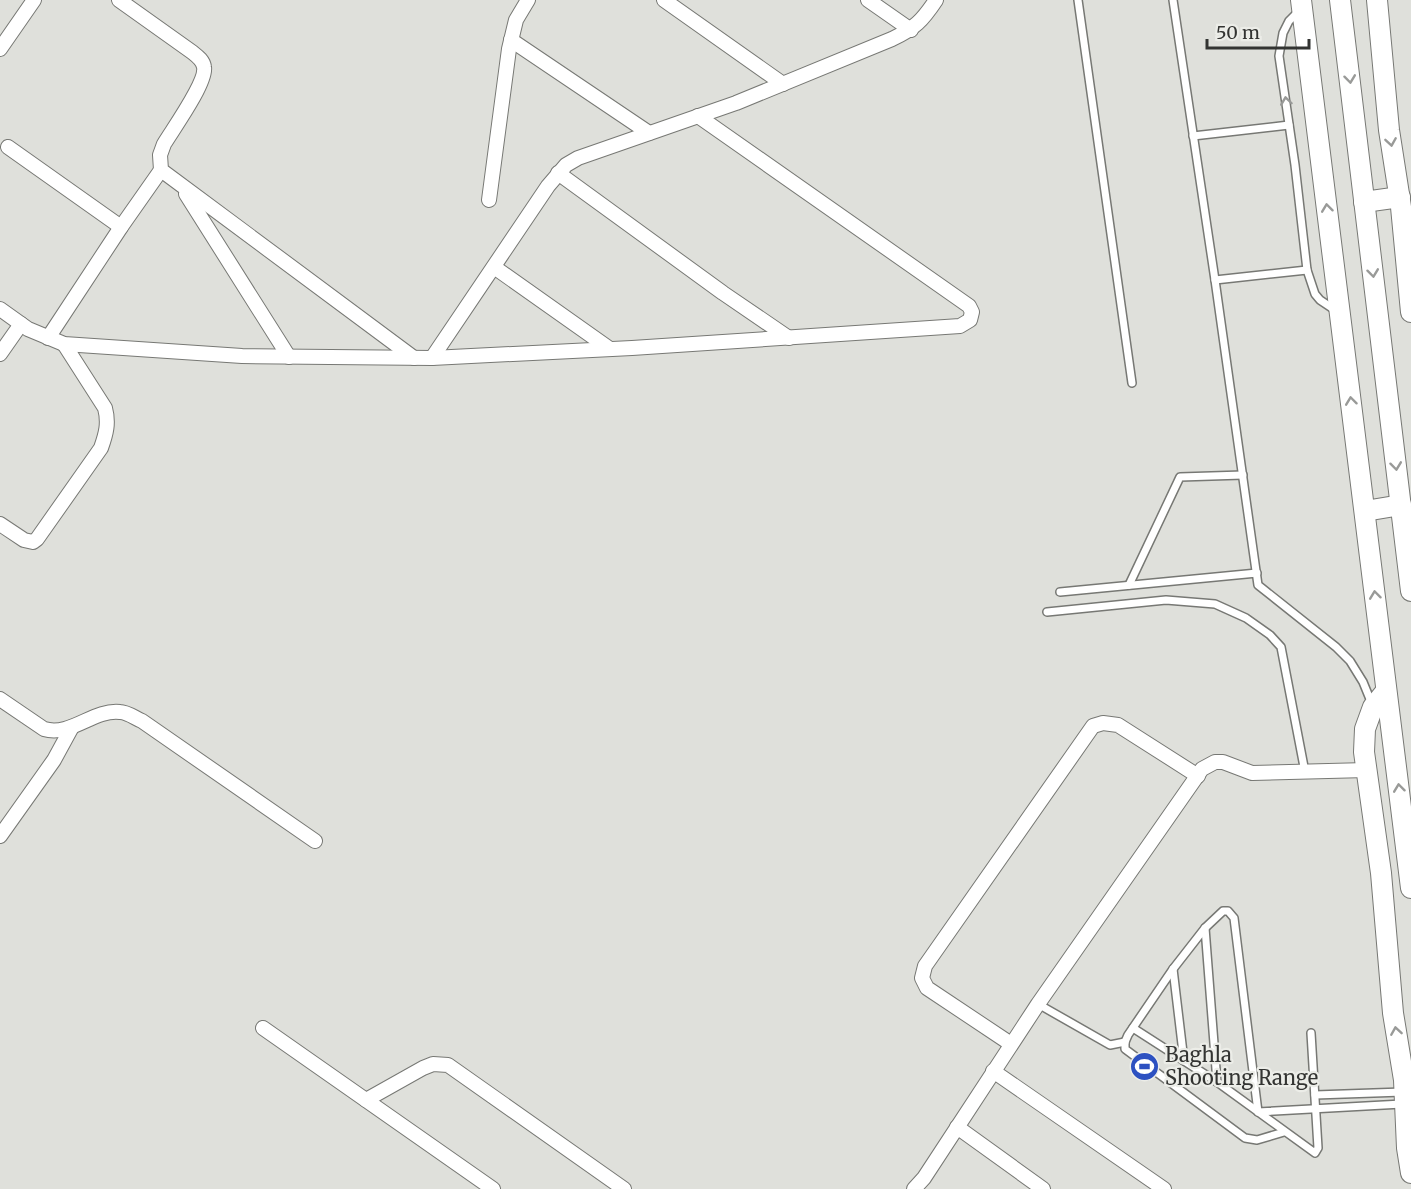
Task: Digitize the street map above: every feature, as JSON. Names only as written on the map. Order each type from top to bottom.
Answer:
[{"type":"main road","points":[[1340,0],[1411,591]]},
{"type":"main road","points":[[1377,0],[1389,130],[1403,197],[1411,312]]},
{"type":"main road","points":[[1301,4],[1411,888]]},
{"type":"main road","points":[[1364,202],[1403,197]]},
{"type":"main road","points":[[1365,512],[1401,505]]},
{"type":"main road","points":[[1386,691],[1373,707],[1365,729],[1364,752],[1381,873],[1393,1013],[1405,1098],[1407,1148],[1411,1173]]},
{"type":"street","points":[[0,49],[34,0]]},
{"type":"street","points":[[48,339],[161,170],[160,155],[164,144],[202,81],[204,66],[201,59],[118,0]]},
{"type":"street","points":[[489,200],[511,40],[516,20],[528,0]]},
{"type":"street","points":[[664,0],[783,84]]},
{"type":"street","points":[[868,0],[911,30]]},
{"type":"street","points":[[432,358],[558,173],[578,158],[783,84],[911,30],[936,0]]},
{"type":"street","points":[[511,40],[649,133]]},
{"type":"street","points":[[0,309],[48,339],[64,344],[289,357],[432,358],[610,349],[960,326],[970,320],[972,312],[969,306],[698,116]]},
{"type":"street","points":[[8,147],[121,227]]},
{"type":"street","points":[[161,170],[414,358]]},
{"type":"street","points":[[558,173],[789,338]]},
{"type":"street","points":[[181,186],[289,357]]},
{"type":"street","points":[[494,267],[610,349]]},
{"type":"street","points":[[0,354],[21,324]]},
{"type":"street","points":[[0,524],[24,540],[33,542],[37,539],[101,448],[105,438],[108,418],[105,408],[64,344]]},
{"type":"street","points":[[0,699],[52,732],[72,727],[108,712],[122,712],[142,721],[315,842]]},
{"type":"street","points":[[1011,1044],[927,988],[922,978],[925,966],[1093,726],[1103,723],[1118,725],[1198,776]]},
{"type":"street","points":[[0,836],[54,760],[72,727]]},
{"type":"street","points":[[914,1189],[924,1178],[1038,1004],[1203,769],[1215,762],[1252,773],[1366,770]]},
{"type":"street","points":[[263,1028],[493,1189]]},
{"type":"street","points":[[366,1100],[433,1064],[448,1065],[624,1189]]},
{"type":"street","points":[[993,1071],[1164,1189]]},
{"type":"street","points":[[957,1127],[1043,1189]]},
{"type":"lane","points":[[1078,0],[1132,383]]},
{"type":"lane","points":[[1173,0],[1258,585],[1336,647],[1350,661],[1363,682],[1373,707]]},
{"type":"lane","points":[[1301,4],[1283,33],[1280,56],[1307,270],[1315,294],[1340,313]]},
{"type":"lane","points":[[1193,136],[1289,125]]},
{"type":"lane","points":[[1215,280],[1307,270]]},
{"type":"lane","points":[[1129,585],[1180,477],[1243,475]]},
{"type":"lane","points":[[1060,592],[1257,573]]},
{"type":"lane","points":[[1047,612],[1166,600],[1215,604],[1246,618],[1270,635],[1281,647],[1305,772]]},
{"type":"lane","points":[[1258,1112],[1234,918],[1228,911],[1222,911],[1205,928],[1173,969],[1132,1028],[1125,1041],[1125,1049],[1245,1138],[1257,1140],[1284,1132]]},
{"type":"lane","points":[[1205,928],[1217,1082]]},
{"type":"lane","points":[[1173,969],[1184,1061]]},
{"type":"lane","points":[[1038,1004],[1110,1046],[1125,1041]]},
{"type":"lane","points":[[1132,1028],[1217,1082],[1311,1152],[1316,1152],[1318,1148],[1311,1033]]},
{"type":"lane","points":[[1315,1095],[1405,1098]]},
{"type":"lane","points":[[1258,1112],[1405,1098]]},
{"type":"place","name":"Baghla Shooting Range","points":[[1144,1066]]}]
